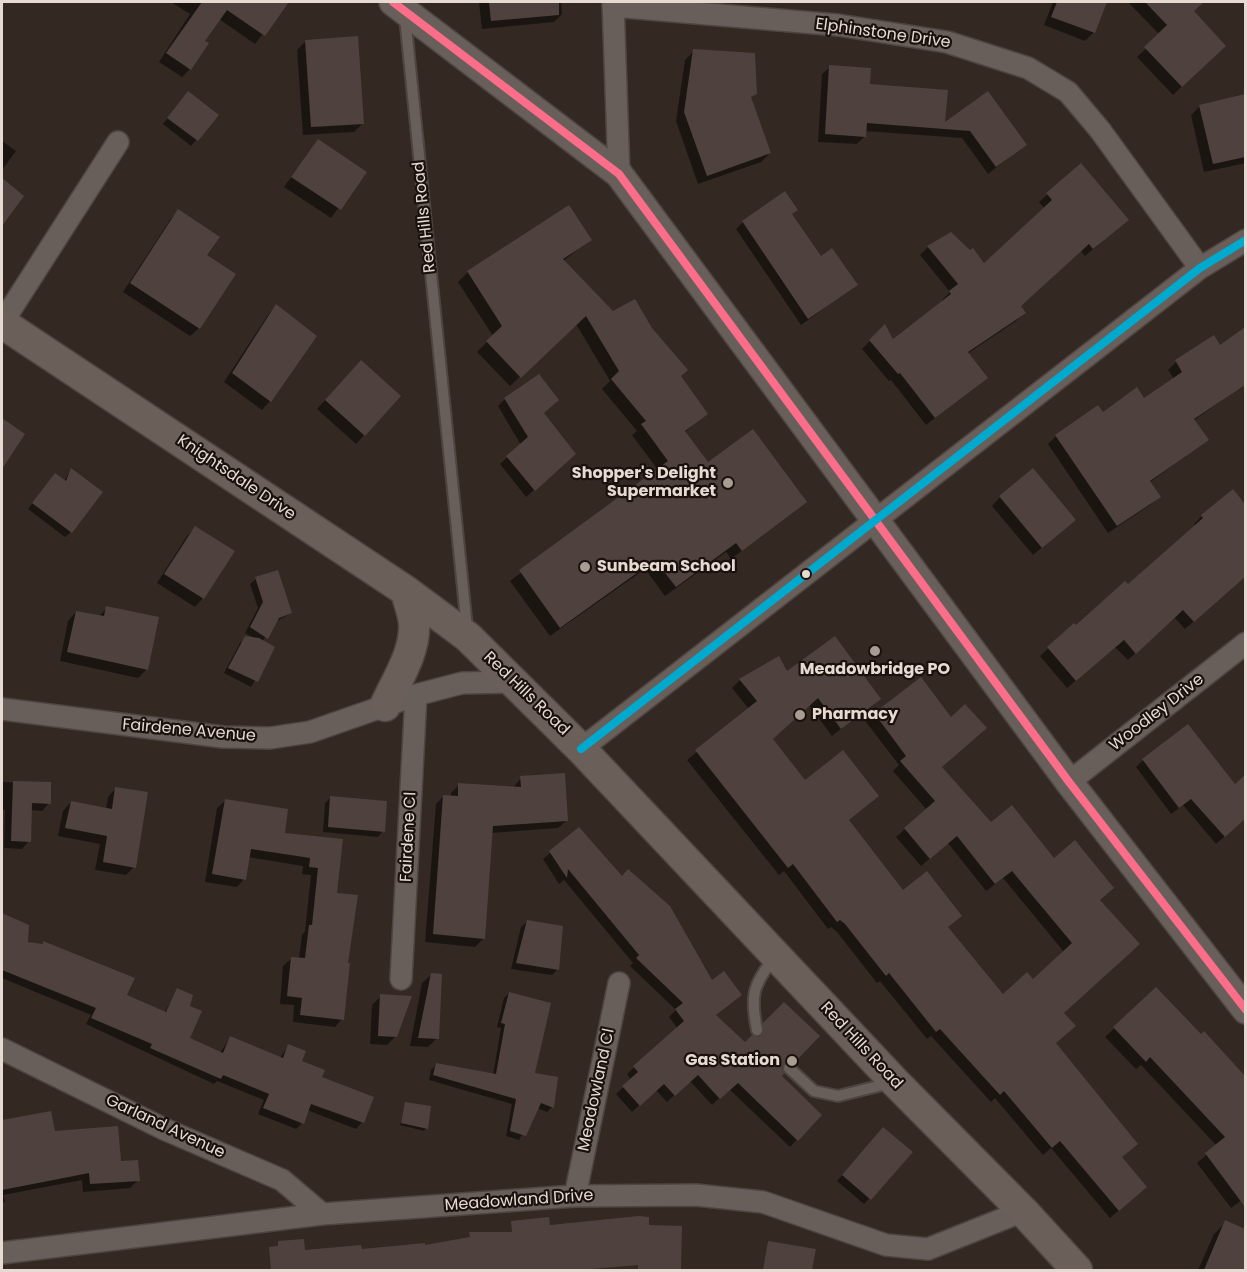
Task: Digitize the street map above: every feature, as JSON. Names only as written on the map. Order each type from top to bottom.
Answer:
[{"type":"main road","name":"Knightsdale Drive","points":[[2,323],[406,591],[468,638]]},
{"type":"main road","points":[[385,706],[404,668],[412,643],[414,623],[406,591]]},
{"type":"main road","name":"Red Hills Road","points":[[468,638],[581,749],[895,1082],[1023,1211],[1077,1270]]},
{"type":"street","points":[[613,4],[619,174]]},
{"type":"street","name":"Elphinstone Drive","points":[[613,4],[838,25],[948,42],[1028,68],[1068,92],[1100,129],[1200,268]]},
{"type":"street","points":[[398,6],[619,174],[1069,783],[1245,1010]]},
{"type":"street","points":[[2,323],[118,142]]},
{"type":"street","points":[[581,749],[1200,268],[1245,240]]},
{"type":"street","name":"Woodley Drive","points":[[1069,783],[1245,643]]},
{"type":"street","name":"Fairdene Avenue","points":[[2,709],[223,737],[270,738],[310,732],[416,695],[462,683],[513,682]]},
{"type":"street","name":"Fairdene Cl","points":[[401,980],[416,695]]},
{"type":"street","name":"Meadowland Cl","points":[[575,1196],[619,983]]},
{"type":"street","name":"Garland Avenue","points":[[2,1049],[164,1129],[282,1180],[322,1214]]},
{"type":"street","name":"Meadowland Drive","points":[[2,1253],[322,1214],[575,1196],[696,1195],[764,1202],[886,1245],[928,1249],[1023,1211]]},
{"type":"lane","name":"Red Hills Road","points":[[398,6],[468,638]]},
{"type":"lane","points":[[757,1030],[752,1005],[757,978],[776,955]]},
{"type":"lane","points":[[789,1068],[814,1091],[838,1096],[895,1082]]},
{"type":"building","points":[[202,2],[289,2],[265,36],[227,10],[205,41],[209,43],[191,70],[166,53]]},
{"type":"building","points":[[489,2],[559,2],[559,15],[491,21]]},
{"type":"building","points":[[1057,2],[1107,2],[1095,33],[1051,17]]},
{"type":"building","points":[[1145,2],[1204,2],[1194,11],[1226,46],[1182,87],[1144,47],[1167,25]]},
{"type":"building","points":[[358,36],[364,124],[311,127],[305,40]]},
{"type":"building","points":[[693,49],[755,53],[757,94],[751,97],[771,153],[707,176],[684,112]]},
{"type":"building","points":[[829,65],[871,68],[870,84],[948,90],[945,122],[988,91],[1027,145],[996,167],[970,131],[867,123],[866,137],[825,134]]},
{"type":"building","points":[[188,91],[219,115],[198,141],[167,118]]},
{"type":"building","points":[[1245,94],[1245,157],[1213,164],[1199,105]]},
{"type":"building","points":[[318,139],[367,172],[341,210],[291,177]]},
{"type":"building","points":[[1081,163],[1129,220],[1093,249],[1089,244],[1021,306],[1026,313],[968,352],[988,378],[935,418],[900,373],[898,374],[869,340],[885,324],[893,339],[951,294],[949,291],[958,284],[927,246],[951,232],[970,250],[973,248],[984,263],[1052,200],[1046,193]]},
{"type":"building","points":[[2,178],[24,196],[2,226]]},
{"type":"building","points":[[785,191],[798,210],[792,214],[821,256],[832,248],[858,285],[808,319],[742,221]]},
{"type":"building","points":[[569,205],[592,240],[563,259],[613,311],[635,299],[652,328],[688,370],[681,376],[708,414],[685,431],[708,462],[753,429],[807,502],[742,551],[736,543],[676,587],[655,560],[560,628],[519,570],[668,461],[641,424],[646,421],[611,379],[619,371],[586,316],[521,378],[486,341],[502,326],[467,271]]},
{"type":"building","points":[[178,209],[220,237],[207,255],[236,274],[200,329],[130,283]]},
{"type":"building","points":[[276,304],[317,336],[271,402],[232,373]]},
{"type":"building","points":[[1245,327],[1245,385],[1194,419],[1209,440],[1150,481],[1161,497],[1117,526],[1055,435],[1098,405],[1103,412],[1137,387],[1144,398],[1182,372],[1175,360],[1214,335],[1220,345]]},
{"type":"building","points":[[361,360],[401,396],[365,436],[325,400]]},
{"type":"building","points":[[539,374],[559,400],[544,413],[576,454],[535,491],[506,456],[528,437],[504,398]]},
{"type":"building","points":[[2,418],[25,434],[2,469]]},
{"type":"building","points":[[71,468],[103,492],[72,533],[32,503],[55,473],[66,481]]},
{"type":"building","points":[[1033,468],[1076,520],[1042,548],[999,496]]},
{"type":"building","points":[[1233,489],[1245,504],[1245,577],[1194,622],[1183,610],[1136,654],[1124,640],[1076,681],[1047,647],[1074,623],[1076,625],[1125,581],[1128,584],[1203,518],[1201,515]]},
{"type":"building","points":[[195,526],[235,551],[204,599],[164,574]]},
{"type":"building","points":[[278,570],[292,613],[279,618],[268,639],[250,627],[263,602],[255,577]]},
{"type":"building","points":[[106,606],[159,617],[148,670],[67,652],[76,611],[104,616]]},
{"type":"building","points":[[245,636],[259,638],[275,647],[258,682],[228,668]]},
{"type":"building","points":[[835,636],[881,699],[841,729],[818,698],[773,739],[805,780],[843,750],[879,796],[849,820],[903,890],[927,871],[962,916],[948,927],[1003,994],[1027,972],[1033,979],[1072,943],[1012,871],[995,884],[957,836],[930,859],[904,828],[935,801],[900,761],[906,756],[874,713],[921,677],[951,717],[965,704],[987,728],[942,767],[991,822],[1012,805],[1054,858],[1075,840],[1114,888],[1100,900],[1140,944],[1064,1013],[1076,1026],[1056,1043],[1138,1144],[1122,1157],[1147,1187],[1119,1211],[1060,1141],[1052,1148],[1004,1091],[1000,1095],[940,1029],[936,1032],[889,973],[886,976],[845,924],[840,920],[837,922],[793,864],[788,868],[695,750],[757,701],[739,679],[779,656],[787,671]]},
{"type":"building","points":[[1188,724],[1235,784],[1245,775],[1245,819],[1225,837],[1191,799],[1179,808],[1142,759]]},
{"type":"building","points":[[565,773],[568,821],[493,826],[485,939],[433,934],[443,795],[458,796],[458,783],[521,787],[520,776]]},
{"type":"building","points":[[13,781],[51,782],[51,804],[32,803],[31,842],[11,841]]},
{"type":"building","points":[[115,787],[148,792],[136,868],[103,862],[107,836],[65,828],[71,801],[112,809]]},
{"type":"building","points":[[330,796],[387,801],[385,832],[328,827]]},
{"type":"building","points":[[225,799],[288,809],[285,833],[343,839],[337,893],[358,895],[348,963],[350,963],[344,1020],[300,1015],[302,998],[287,996],[291,957],[305,958],[309,925],[312,925],[318,868],[309,867],[310,858],[251,849],[246,880],[212,874]]},
{"type":"building","points":[[579,827],[622,876],[628,869],[670,906],[712,980],[724,971],[742,995],[716,1015],[745,1042],[752,1035],[758,1037],[762,1035],[763,1023],[784,1002],[820,1036],[794,1063],[786,1061],[782,1067],[784,1074],[782,1076],[822,1115],[798,1141],[738,1083],[720,1099],[698,1075],[675,1096],[664,1084],[640,1106],[622,1086],[638,1072],[633,1066],[684,1021],[675,1009],[683,1003],[636,958],[639,955],[568,869],[567,878],[549,851]]},
{"type":"building","points":[[2,913],[29,925],[28,942],[43,944],[43,941],[135,978],[127,995],[166,1012],[177,988],[193,995],[190,1006],[202,1011],[190,1038],[223,1053],[230,1036],[283,1058],[288,1044],[306,1051],[302,1061],[325,1070],[322,1077],[374,1097],[364,1123],[311,1104],[304,1124],[263,1108],[269,1094],[223,1075],[221,1079],[150,1048],[152,1044],[91,1018],[96,1008],[2,970]]},
{"type":"building","points":[[527,920],[563,926],[559,970],[516,963]]},
{"type":"building","points":[[431,973],[442,974],[439,1039],[418,1038]]},
{"type":"building","points":[[1156,987],[1201,1034],[1204,1031],[1245,1076],[1245,1207],[1205,1153],[1225,1137],[1150,1057],[1146,1062],[1113,1027]]},
{"type":"building","points":[[509,992],[551,1003],[535,1073],[558,1077],[554,1108],[541,1103],[526,1136],[510,1131],[516,1099],[433,1075],[436,1063],[496,1074],[505,1024],[501,1023]]},
{"type":"building","points":[[380,994],[412,996],[397,1037],[378,1036]]},
{"type":"building","points":[[405,1102],[431,1106],[428,1129],[401,1123]]},
{"type":"building","points":[[51,1111],[55,1131],[118,1126],[121,1161],[138,1160],[140,1181],[90,1184],[89,1173],[2,1190],[2,1120]]},
{"type":"building","points":[[883,1127],[913,1152],[871,1200],[842,1175]]},
{"type":"building","points":[[639,1216],[649,1217],[649,1225],[682,1226],[681,1270],[638,1270],[638,1265],[579,1270],[271,1270],[269,1247],[278,1246],[278,1241],[304,1239],[305,1250],[361,1245],[362,1249],[425,1243],[425,1245],[470,1237],[469,1232],[512,1232],[511,1221],[549,1217],[550,1225]]},
{"type":"building","points":[[1225,1220],[1245,1229],[1245,1270],[1204,1270]]},
{"type":"building","points":[[768,1241],[816,1249],[812,1270],[763,1270]]},
{"type":"transit line","points":[[393,2],[619,174],[1069,782],[1246,1010]]},
{"type":"transit line","points":[[581,749],[1200,268],[1246,240]]},
{"type":"place","name":"Shopper's Delight Supermarket","points":[[728,483]]},
{"type":"place","name":"Sunbeam School","points":[[585,567]]},
{"type":"place","name":"Meadowbridge PO","points":[[875,651]]},
{"type":"place","name":"Pharmacy","points":[[800,715]]},
{"type":"place","name":"Gas Station","points":[[792,1061]]}]
